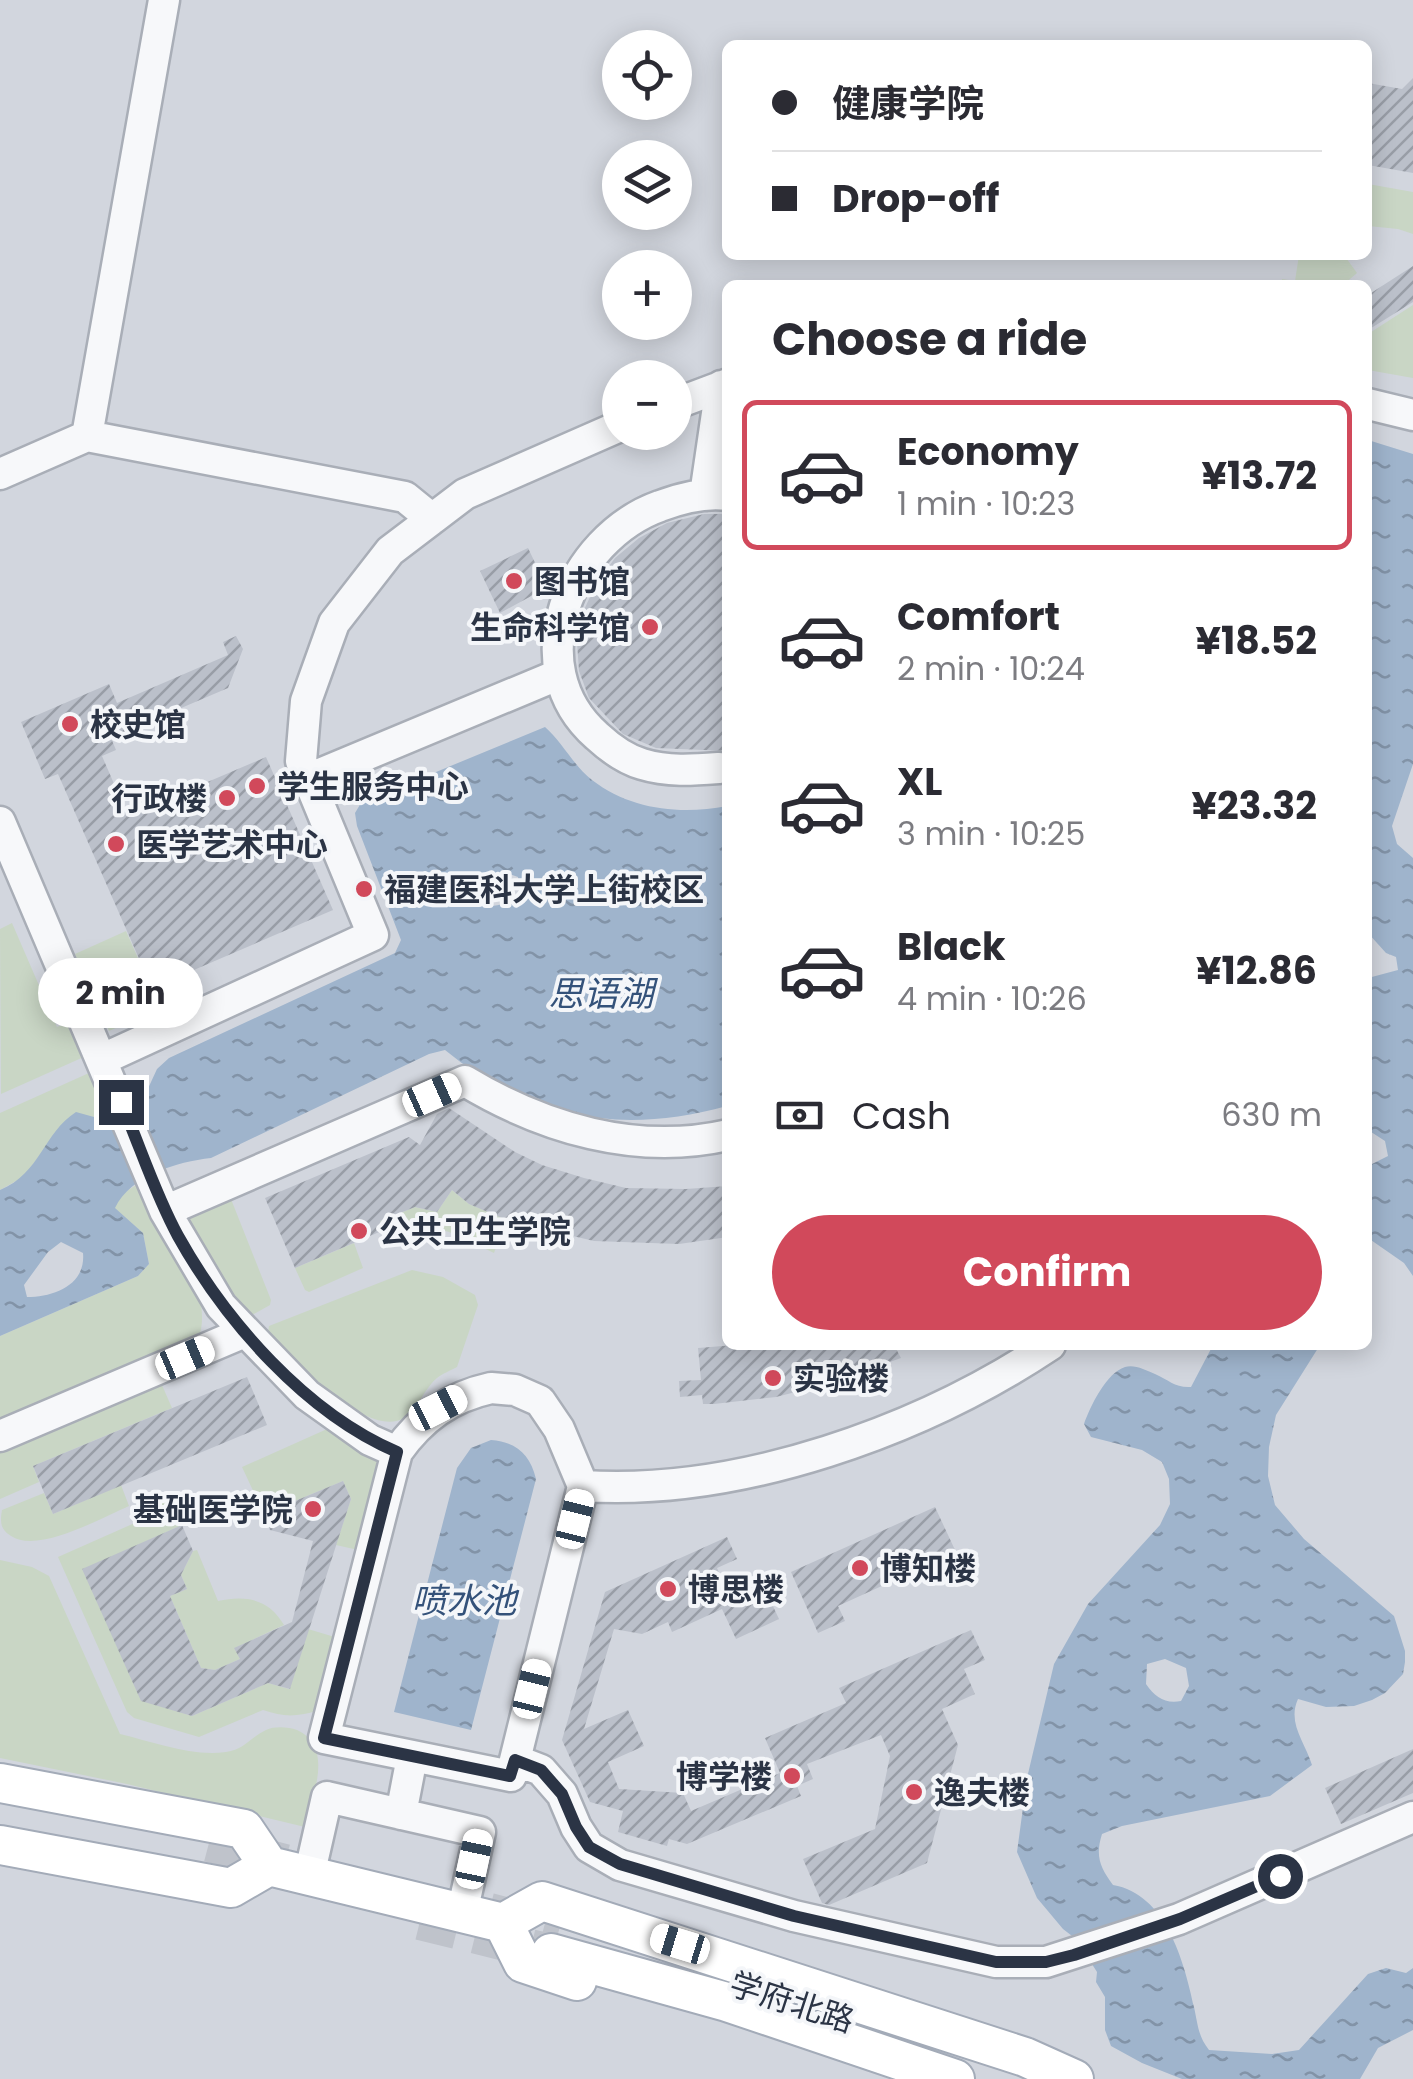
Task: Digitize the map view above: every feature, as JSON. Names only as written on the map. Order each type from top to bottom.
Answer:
[{"type":"main road","points":[[0,1783],[244,1828],[269,1866],[503,1922],[542,1902],[1026,2057],[1074,2079]]},
{"type":"main road","points":[[0,1803],[207,1854],[0,1825]]},
{"type":"main road","points":[[0,1845],[231,1888],[269,1866]]},
{"type":"main road","points":[[503,1922],[522,1963],[874,2079]]},
{"type":"main road","name":"学府北路","points":[[955,2079],[555,1942],[689,1968],[1023,2079]]},
{"type":"street","points":[[87,436],[164,0]]},
{"type":"street","points":[[692,397],[722,386]]},
{"type":"street","points":[[1372,405],[1413,415]]},
{"type":"street","points":[[719,768],[663,768],[619,754],[580,718],[560,674],[556,650],[562,615],[578,577],[601,543],[624,523],[648,510],[680,499],[716,495],[722,412]]},
{"type":"street","points":[[103,1059],[373,935],[300,761],[306,701],[334,623],[390,551],[465,494],[602,434]]},
{"type":"street","points":[[0,474],[87,436],[405,497],[432,519]]},
{"type":"street","points":[[308,779],[560,674]]},
{"type":"street","points":[[0,822],[162,1200],[221,1306],[306,1395],[370,1440],[397,1452]]},
{"type":"street","points":[[162,1200],[464,1080],[492,1097],[568,1130],[647,1142],[698,1142],[722,1136]]},
{"type":"street","points":[[0,1436],[245,1332]]},
{"type":"street","points":[[584,1486],[675,1485],[779,1464],[834,1448],[919,1416],[1002,1377],[1042,1350]]},
{"type":"street","points":[[491,1388],[514,1390],[540,1401],[559,1429],[584,1486],[510,1776],[324,1738],[397,1452],[412,1430],[438,1408],[470,1392],[491,1388]]},
{"type":"street","points":[[401,1814],[412,1758]]},
{"type":"street","points":[[515,1760],[541,1770],[562,1794],[589,1847],[620,1864],[794,1916],[996,1962],[1046,1962],[1180,1919],[1413,1817]]},
{"type":"street","points":[[309,1876],[327,1796],[480,1832],[462,1912]]},
{"type":"shaded area","name":"福建医科大学上街校区","points":[[0,0],[1413,0],[1413,2079],[0,2079]]},
{"type":"green space","points":[[1372,185],[1413,192],[1413,234],[1372,226]]},
{"type":"green space","points":[[1298,260],[1348,260],[1357,273],[1349,280],[1295,280]]},
{"type":"green space","points":[[1413,305],[1413,378],[1372,371],[1372,331]]},
{"type":"green space","points":[[12,923],[57,1027],[70,1022],[86,1056],[1,1094],[0,929]]},
{"type":"green space","points":[[126,931],[160,1008],[109,1031],[75,954]]},
{"type":"green space","points":[[89,1073],[108,1113],[83,1115],[59,1128],[25,1176],[0,1190],[0,1113]]},
{"type":"green space","points":[[144,1180],[195,1280],[202,1321],[198,1339],[0,1427],[0,1336],[138,1276],[149,1264],[143,1233],[114,1208],[122,1194]]},
{"type":"green space","points":[[227,1189],[271,1300],[270,1305],[252,1315],[244,1315],[171,1214]]},
{"type":"green space","points":[[452,1190],[469,1204],[506,1219],[494,1253],[443,1230],[422,1232],[390,1244],[380,1221],[415,1207],[437,1212]]},
{"type":"green space","points":[[354,1243],[363,1268],[309,1292],[305,1290],[295,1268]]},
{"type":"green space","points":[[412,1270],[443,1277],[475,1295],[478,1305],[457,1367],[437,1378],[402,1419],[387,1422],[350,1407],[267,1338],[269,1326]]},
{"type":"green space","points":[[158,1376],[172,1408],[33,1466],[39,1482],[0,1499],[0,1441]]},
{"type":"green space","points":[[336,1425],[391,1455],[367,1552],[336,1545],[351,1499],[343,1481],[264,1514],[242,1467]]},
{"type":"green space","points":[[121,1485],[129,1506],[53,1538],[23,1540],[11,1536],[2,1525],[2,1510],[44,1493],[53,1514]]},
{"type":"green space","points":[[170,1498],[182,1525],[83,1570],[141,1700],[192,1716],[268,1683],[289,1689],[308,1629],[338,1638],[316,1711],[290,1715],[263,1710],[199,1737],[134,1718],[127,1712],[58,1557],[146,1518],[142,1510]]},
{"type":"green space","points":[[197,1550],[218,1601],[256,1601],[271,1609],[284,1625],[235,1648],[240,1659],[215,1670],[201,1668],[170,1596],[187,1589],[181,1575]]},
{"type":"green space","points":[[0,1560],[32,1567],[49,1576],[120,1734],[173,1748],[213,1753],[238,1749],[273,1728],[297,1730],[309,1738],[318,1760],[318,1774],[305,1827],[0,1758]]},
{"type":"water","points":[[1372,441],[1413,454],[1413,764],[1392,826],[1397,844],[1413,858],[1413,1276],[1404,1263],[1372,1241],[1372,1164],[1388,1156],[1385,1141],[1372,1133],[1372,977],[1398,970],[1396,957],[1386,953],[1372,937]]},
{"type":"water","name":"思语湖","points":[[545,727],[592,780],[623,798],[674,810],[722,807],[722,1107],[651,1119],[579,1115],[511,1092],[445,1050],[429,1054],[211,1158],[170,1167],[143,1179],[115,1208],[143,1233],[149,1264],[138,1276],[0,1336],[0,1190],[25,1174],[65,1121],[76,1112],[94,1117],[145,1095],[157,1069],[169,1058],[395,953],[401,940],[355,813],[361,803]],"holes":[[[504,872],[518,877],[520,894],[511,901],[477,906],[473,897],[479,880]],[[61,1242],[83,1253],[83,1264],[74,1281],[57,1292],[27,1297],[24,1285],[48,1252]]]},
{"type":"water","points":[[1210,1350],[1317,1350],[1276,1415],[1268,1476],[1275,1505],[1304,1539],[1394,1616],[1405,1651],[1403,1674],[1385,1693],[1354,1706],[1326,1707],[1298,1699],[1296,1724],[1312,1765],[1270,1796],[1122,1826],[1102,1834],[1100,1861],[1113,1885],[1147,1901],[1170,1932],[1185,1970],[1200,2035],[1209,2050],[1272,2054],[1299,2050],[1368,1974],[1386,1968],[1406,1973],[1413,1968],[1413,2030],[1378,2048],[1360,2079],[1182,2079],[1111,2046],[1105,2030],[1105,1997],[1096,1982],[1097,1972],[1076,1939],[1037,1898],[1017,1852],[1027,1778],[1054,1664],[1088,1604],[1160,1525],[1170,1504],[1169,1479],[1162,1462],[1142,1450],[1091,1437],[1084,1424],[1105,1383],[1125,1367],[1140,1368],[1191,1387]],"holes":[[[1165,1659],[1186,1668],[1189,1686],[1181,1701],[1161,1699],[1146,1684],[1147,1664]]]},
{"type":"water","name":"喷水池","points":[[491,1440],[508,1443],[521,1451],[536,1479],[471,1730],[394,1712],[457,1468],[471,1448]]},
{"type":"building","points":[[1413,78],[1413,173],[1372,166],[1372,84],[1402,89]]},
{"type":"building","points":[[1413,266],[1413,302],[1372,328],[1372,292]]},
{"type":"building","name":"生命科学馆","points":[[722,514],[722,751],[656,748],[623,734],[589,698],[579,671],[577,642],[583,612],[596,584],[615,558],[639,538],[667,523]]},
{"type":"building","name":"图书馆","points":[[528,548],[540,573],[558,577],[549,597],[535,594],[500,613],[480,571]]},
{"type":"building","name":"行政楼","points":[[236,636],[243,649],[228,688],[111,738],[116,750],[102,756],[128,816],[266,757],[333,910],[152,988],[58,774],[45,779],[21,722],[109,684],[117,703],[228,655],[223,642]]},
{"type":"building","points":[[449,1108],[515,1152],[584,1178],[626,1188],[722,1186],[722,1238],[679,1244],[594,1241],[509,1221],[469,1204],[452,1190],[437,1212],[415,1207],[380,1221],[384,1230],[295,1268],[265,1198],[409,1137],[420,1145],[437,1114]]},
{"type":"building","name":"实验楼","points":[[698,1348],[897,1350],[901,1358],[831,1383],[776,1397],[703,1404],[702,1395],[680,1397],[679,1381],[701,1380]]},
{"type":"building","points":[[247,1377],[267,1425],[53,1514],[33,1466]]},
{"type":"building","points":[[343,1481],[351,1499],[290,1689],[268,1683],[192,1716],[141,1701],[82,1569],[182,1525],[193,1551],[181,1575],[187,1589],[170,1596],[201,1668],[215,1670],[240,1659],[234,1648],[292,1622],[313,1541],[270,1530],[264,1514]]},
{"type":"building","name":"博知楼","points":[[935,1507],[962,1565],[936,1576],[930,1564],[838,1606],[845,1621],[818,1633],[791,1572]]},
{"type":"building","points":[[727,1537],[737,1559],[717,1568],[732,1602],[764,1587],[779,1619],[736,1639],[722,1609],[672,1632],[668,1622],[642,1634],[614,1629],[584,1729],[628,1710],[644,1746],[608,1762],[619,1789],[683,1793],[691,1811],[780,1773],[765,1738],[846,1703],[839,1688],[971,1630],[985,1660],[964,1669],[975,1694],[942,1709],[958,1745],[927,1863],[829,1905],[822,1903],[803,1859],[875,1829],[890,1756],[881,1735],[807,1764],[813,1779],[797,1786],[801,1796],[687,1844],[669,1839],[667,1846],[618,1832],[623,1811],[590,1802],[562,1740],[605,1592]]},
{"type":"building","points":[[1413,1749],[1413,1793],[1341,1824],[1325,1788]]},
{"type":"tunnel","points":[[209,1843],[285,1863]]},
{"type":"tunnel","points":[[489,1912],[559,1930]]},
{"type":"tunnel","points":[[420,1921],[542,1951]]},
{"type":"place","name":"图书馆","points":[[514,581]]},
{"type":"place","name":"生命科学馆","points":[[650,627]]},
{"type":"place","name":"校史馆","points":[[70,724]]},
{"type":"place","name":"学生服务中心","points":[[257,786]]},
{"type":"place","name":"行政楼","points":[[227,798]]},
{"type":"place","name":"医学艺术中心","points":[[116,844]]},
{"type":"place","name":"福建医科大学上街校区","points":[[364,889]]},
{"type":"place","name":"公共卫生学院","points":[[359,1231]]},
{"type":"place","name":"实验楼","points":[[773,1378]]},
{"type":"place","name":"基础医学院","points":[[313,1509]]},
{"type":"place","name":"博知楼","points":[[860,1568]]},
{"type":"place","name":"博思楼","points":[[668,1589]]},
{"type":"place","name":"博学楼","points":[[792,1776]]},
{"type":"place","name":"逸夫楼","points":[[914,1792]]},
{"type":"route","points":[[121,1102],[165,1211],[221,1306],[306,1395],[370,1440],[397,1452],[324,1738],[510,1776],[515,1760],[541,1770],[562,1794],[589,1847],[620,1864],[794,1916],[996,1962],[1046,1962],[1074,1955],[1180,1919],[1280,1876]]}]
